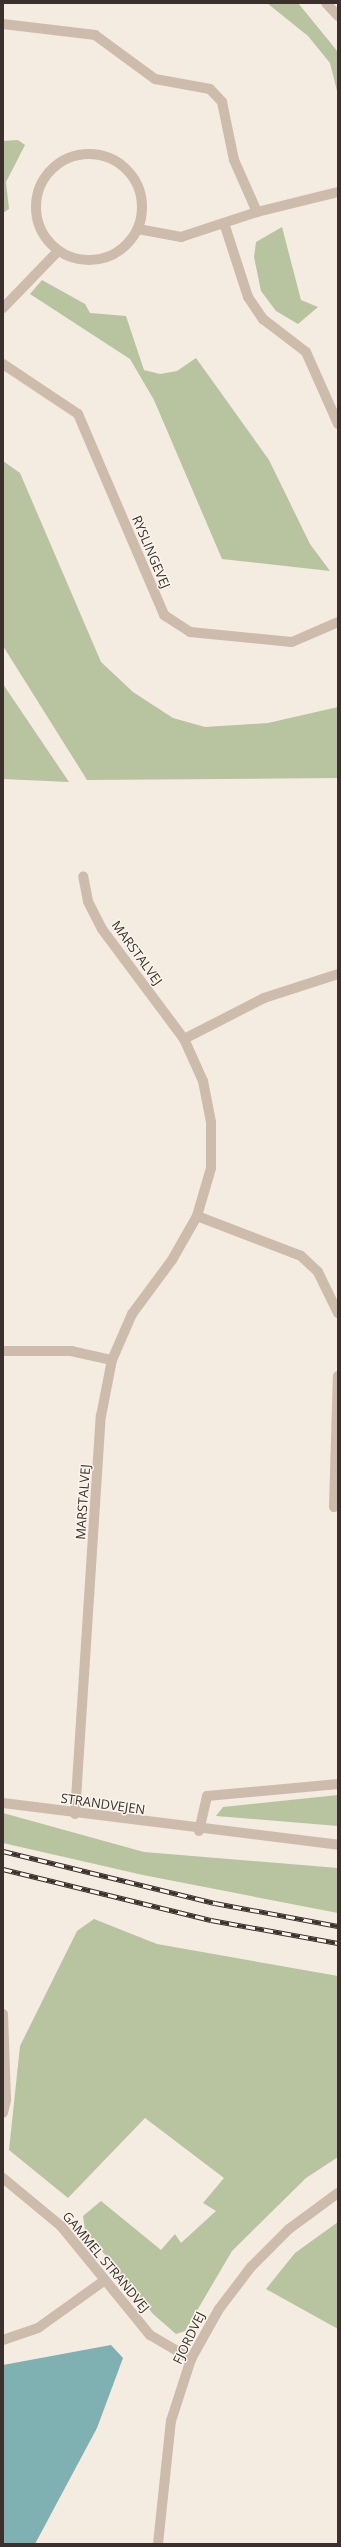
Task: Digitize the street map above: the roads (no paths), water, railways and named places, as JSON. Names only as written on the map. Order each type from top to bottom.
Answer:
[{"type":"street","points":[[326,3],[338,16]]},
{"type":"street","points":[[3,24],[95,35],[155,79],[210,89],[222,102],[234,160],[256,212]]},
{"type":"street","points":[[79,155],[101,155],[130,172],[142,199],[138,229],[119,252],[102,259],[86,261],[58,251],[40,227],[36,208],[38,192],[50,170],[79,155]]},
{"type":"street","points":[[138,229],[181,237],[256,212],[338,192]]},
{"type":"street","points":[[224,223],[248,297],[263,318],[306,352],[338,424]]},
{"type":"street","points":[[3,308],[58,251]]},
{"type":"street","name":"RYSLINGEVEJ","points":[[3,364],[78,414],[164,615],[190,632],[292,642],[338,622]]},
{"type":"street","name":"MARSTALVEJ","points":[[75,1814],[102,1416],[112,1360],[132,1314],[172,1260],[197,1216],[211,1168],[211,1122],[203,1081],[184,1039],[102,929],[88,901],[83,876]]},
{"type":"street","points":[[184,1039],[264,998],[338,974]]},
{"type":"street","points":[[197,1216],[301,1256],[318,1272],[338,1312]]},
{"type":"street","points":[[3,1350],[71,1351],[112,1360]]},
{"type":"street","points":[[334,1507],[338,1376]]},
{"type":"street","points":[[199,1831],[206,1796],[338,1784]]},
{"type":"street","name":"STRANDVEJEN","points":[[3,1803],[199,1831],[338,1846]]},
{"type":"street","points":[[3,2014],[6,2100],[3,2113]]},
{"type":"street","name":"GAMMEL STRANDVEJ","points":[[3,2178],[61,2226],[150,2335],[191,2358]]},
{"type":"street","name":"FJORDVEJ","points":[[158,2544],[170,2421],[191,2358],[219,2309],[251,2267],[289,2229],[338,2194]]},
{"type":"street","points":[[3,2340],[38,2328],[105,2280]]},
{"type":"water","points":[[111,2345],[123,2358],[97,2428],[35,2544],[3,2544],[3,2365]]},
{"type":"railway","points":[[3,1851],[215,1903],[338,1926]]},
{"type":"railway","points":[[3,1869],[211,1920],[338,1943]]}]
